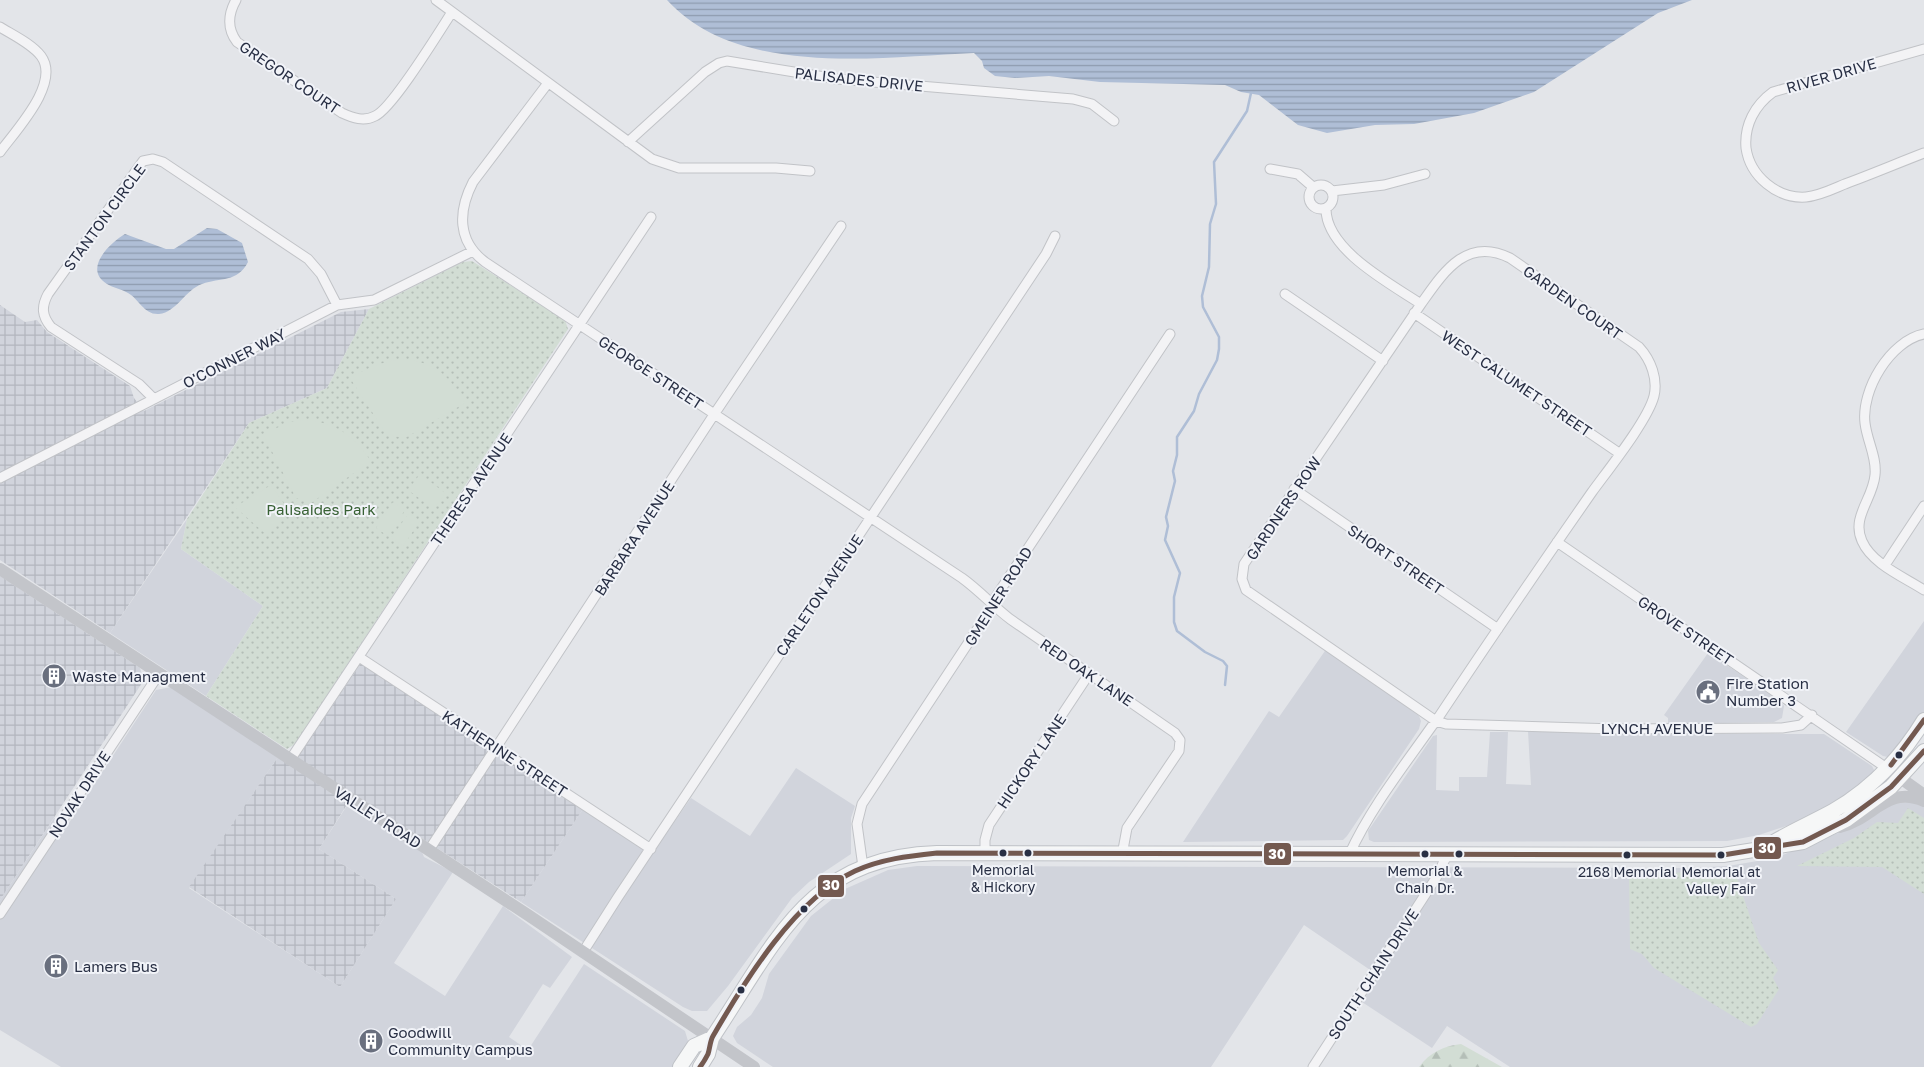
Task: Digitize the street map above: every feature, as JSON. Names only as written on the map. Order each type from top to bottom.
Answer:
[{"type":"main road","name":"VALLEY ROAD","points":[[0,569],[583,952],[754,1067]]},
{"type":"main road","points":[[1765,847],[1850,800],[1888,769],[1924,720]]},
{"type":"main road","points":[[700,1067],[708,1054],[712,1038],[799,910],[826,886],[863,867],[898,856],[917,854],[1723,855],[1803,842],[1828,830],[1864,808],[1900,779],[1924,751]]},
{"type":"main road","points":[[1888,769],[1924,794]]},
{"type":"main road","points":[[1828,830],[1858,821],[1891,799],[1904,796],[1924,801]]},
{"type":"main road","points":[[680,1067],[694,1046],[712,1038]]},
{"type":"street","name":"GREGOR COURT","points":[[236,0],[229,22],[237,42],[342,113],[363,119],[377,116],[388,107],[452,12]]},
{"type":"street","points":[[436,0],[652,159],[679,168],[776,168],[810,171]]},
{"type":"street","points":[[0,27],[36,51],[46,64],[47,76],[42,93],[0,152]]},
{"type":"street","name":"RIVER DRIVE","points":[[1924,49],[1773,92],[1753,114],[1747,128],[1746,142],[1750,163],[1764,182],[1780,193],[1800,197],[1821,193],[1924,153]]},
{"type":"street","name":"PALISADES DRIVE","points":[[628,142],[711,67],[727,61],[837,79],[1073,98],[1092,104],[1114,121]]},
{"type":"street","name":"GEORGE STREET","points":[[548,83],[473,182],[467,194],[462,222],[467,241],[473,251],[485,262],[978,589],[992,604]]},
{"type":"street","name":"STANTON CIRCLE","points":[[154,399],[139,384],[51,327],[42,309],[48,294],[143,161],[153,159],[163,162],[308,259],[321,274],[337,306]]},
{"type":"street","points":[[1270,169],[1298,174],[1313,188]]},
{"type":"street","points":[[1332,191],[1332,203],[1326,209],[1318,210],[1309,202],[1309,194],[1313,188],[1325,186],[1332,191],[1384,185],[1425,174]]},
{"type":"street","points":[[1326,209],[1335,233],[1357,260],[1421,304]]},
{"type":"street","name":"THERESA AVENUE","points":[[290,760],[651,217]]},
{"type":"street","name":"BARBARA AVENUE","points":[[428,850],[715,413],[841,226]]},
{"type":"street","name":"CARLETON AVENUE","points":[[583,952],[1040,262],[1055,236]]},
{"type":"street","name":"O'CONNER WAY","points":[[0,478],[337,306],[374,300],[473,251]]},
{"type":"street","name":"GARDEN COURT","points":[[1414,313],[1453,262],[1472,254],[1495,253],[1510,258],[1639,348],[1647,358],[1653,372],[1654,393],[1646,412],[1619,453]]},
{"type":"street","points":[[1285,294],[1383,361]]},
{"type":"street","name":"GARDNERS ROW","points":[[1414,313],[1244,564],[1242,579],[1244,586],[1252,595],[1436,721]]},
{"type":"street","name":"WEST CALUMET STREET","points":[[1414,313],[1619,453]]},
{"type":"street","name":"GMEINER ROAD","points":[[863,867],[857,824],[862,804],[1170,334]]},
{"type":"street","points":[[1924,334],[1907,341],[1893,353],[1872,384],[1865,408],[1865,424],[1873,452],[1875,476],[1872,491],[1860,516],[1859,530],[1867,549],[1886,565],[1924,590]]},
{"type":"street","points":[[1349,854],[1365,825],[1619,453]]},
{"type":"street","name":"SHORT STREET","points":[[1294,490],[1498,629]]},
{"type":"street","points":[[1886,565],[1924,506]]},
{"type":"street","name":"GROVE STREET","points":[[1557,542],[1812,715],[1888,769]]},
{"type":"street","name":"RED OAK LANE","points":[[992,604],[1010,620],[1175,733],[1180,740],[1179,751],[1128,828],[1122,854]]},
{"type":"street","name":"KATHERINE STREET","points":[[359,657],[651,849]]},
{"type":"street","name":"NOVAK DRIVE","points":[[0,914],[159,674]]},
{"type":"street","name":"HICKORY LANE","points":[[986,854],[985,840],[989,825],[1089,674]]},
{"type":"street","name":"LYNCH AVENUE","points":[[1436,721],[1460,726],[1616,729],[1782,728],[1800,725],[1812,715]]},
{"type":"street","name":"SOUTH CHAIN DRIVE","points":[[1313,1067],[1436,878],[1447,855]]},
{"type":"shaded area","points":[[0,305],[25,322],[37,320],[47,332],[130,386],[134,398],[144,411],[341,312],[369,309],[327,388],[249,423],[110,633],[0,560]]},
{"type":"shaded area","points":[[187,519],[181,549],[263,606],[206,696],[110,633]]},
{"type":"shaded area","points":[[0,576],[140,668],[144,680],[0,900]]},
{"type":"shaded area","points":[[1924,621],[1924,713],[1906,738],[1888,757],[1883,756],[1846,732]]},
{"type":"shaded area","points":[[1327,648],[1419,716],[1421,721],[1419,729],[1347,836],[1343,840],[1183,842],[1269,711],[1279,717]]},
{"type":"shaded area","points":[[1708,653],[1781,701],[1784,706],[1782,718],[1774,722],[1668,724],[1668,718],[1664,715]]},
{"type":"shaded area","points":[[361,663],[583,809],[521,902],[297,758]]},
{"type":"shaded area","points":[[171,687],[278,757],[189,888],[340,987],[396,899],[319,849],[348,804],[422,852],[424,857],[453,872],[394,963],[445,996],[503,906],[572,957],[550,988],[543,984],[509,1037],[528,1050],[584,964],[685,1031],[688,1041],[672,1067],[61,1067],[0,1030],[0,900],[54,818],[67,826],[156,690]]},
{"type":"shaded area","points":[[1528,731],[1627,734],[1824,734],[1872,766],[1874,770],[1873,774],[1854,791],[1807,819],[1759,835],[1727,841],[1374,842],[1369,840],[1368,831],[1433,736],[1437,735],[1436,790],[1459,791],[1459,777],[1487,777],[1490,732],[1508,732],[1506,784],[1531,785]]},
{"type":"shaded area","points":[[278,757],[348,803],[319,849],[396,899],[340,987],[189,887]]},
{"type":"shaded area","points":[[796,768],[855,806],[851,818],[851,854],[809,882],[792,898],[728,986],[707,1011],[692,1011],[683,1007],[521,902],[583,809],[652,854],[691,798],[750,836]]},
{"type":"shaded area","points":[[1917,802],[1924,807],[1924,1067],[1510,1067],[1447,1026],[1432,1048],[1362,1002],[1379,976],[1304,925],[1211,1067],[773,1067],[737,1043],[733,1036],[737,1027],[751,1015],[762,998],[769,974],[811,916],[845,889],[888,870],[917,866],[1688,868],[1728,866],[1775,858],[1811,844],[1843,831],[1886,804]]},
{"type":"green space","name":"Palisaides Park","points":[[472,261],[565,320],[568,329],[295,744],[287,749],[206,696],[263,606],[181,549],[187,519],[249,423],[327,388],[369,309],[463,262]]},
{"type":"green space","points":[[408,359],[428,365],[442,374],[454,386],[465,403],[405,438],[387,435],[350,378],[378,365]]},
{"type":"green space","points":[[306,420],[327,424],[344,432],[358,444],[371,461],[311,503],[296,498],[263,434],[290,422]]},
{"type":"green space","points":[[420,474],[445,493],[434,509],[408,490]]},
{"type":"green space","points":[[271,485],[287,508],[287,516],[267,535],[235,507]]},
{"type":"green space","points":[[393,502],[405,510],[388,536],[376,528]]},
{"type":"green space","points":[[409,513],[420,521],[403,546],[391,538]]},
{"type":"green space","points":[[1908,808],[1924,818],[1924,894],[1882,867],[1797,866],[1854,838],[1877,822],[1898,823]]},
{"type":"green space","points":[[1735,872],[1759,943],[1778,970],[1773,978],[1779,989],[1757,1024],[1751,1027],[1654,968],[1642,954],[1630,949],[1629,873]]},
{"type":"green space","points":[[1461,1044],[1502,1067],[1419,1067],[1428,1057],[1438,1051],[1449,1046]]},
{"type":"water","points":[[667,0],[1692,0],[1658,13],[1534,92],[1474,113],[1414,124],[1375,125],[1327,133],[1298,125],[1259,95],[1241,92],[1225,85],[1100,82],[1049,76],[1015,78],[995,76],[984,68],[982,61],[974,53],[853,59],[811,57],[770,52],[731,42],[697,25]]},
{"type":"water","points":[[207,228],[217,229],[242,243],[248,262],[244,269],[234,276],[196,287],[165,312],[154,314],[149,312],[126,292],[107,284],[100,278],[97,271],[101,256],[125,234],[166,249],[174,249]]},
{"type":"waterway","points":[[1225,685],[1227,666],[1223,661],[1205,652],[1177,631],[1174,622],[1174,597],[1180,573],[1165,540],[1168,526],[1166,517],[1175,481],[1173,471],[1177,455],[1177,437],[1194,411],[1199,394],[1217,360],[1219,349],[1219,337],[1203,307],[1202,296],[1209,267],[1210,224],[1216,204],[1214,162],[1247,111],[1251,93]]},
{"type":"transit line","name":"30","points":[[1891,765],[1924,720]]},
{"type":"transit line","name":"30","points":[[700,1067],[708,1054],[713,1036],[741,990],[792,920],[833,884],[855,871],[885,861],[937,853],[1723,855],[1803,842],[1846,820],[1891,787],[1924,751]]},
{"type":"place","name":"Waste Managment","points":[[54,676]]},
{"type":"place","name":"Fire Station Number 3","points":[[1708,692]]},
{"type":"place","name":"Memorial & Hickory","points":[[1003,853]]},
{"type":"place","name":"Memorial & Chain Dr.","points":[[1425,854]]},
{"type":"place","name":"2168 Memorial","points":[[1627,855]]},
{"type":"place","name":"Memorial at Valley Fair","points":[[1721,855]]},
{"type":"place","name":"Lamers Bus","points":[[56,966]]},
{"type":"place","name":"Goodwill Community Campus","points":[[371,1041]]}]
